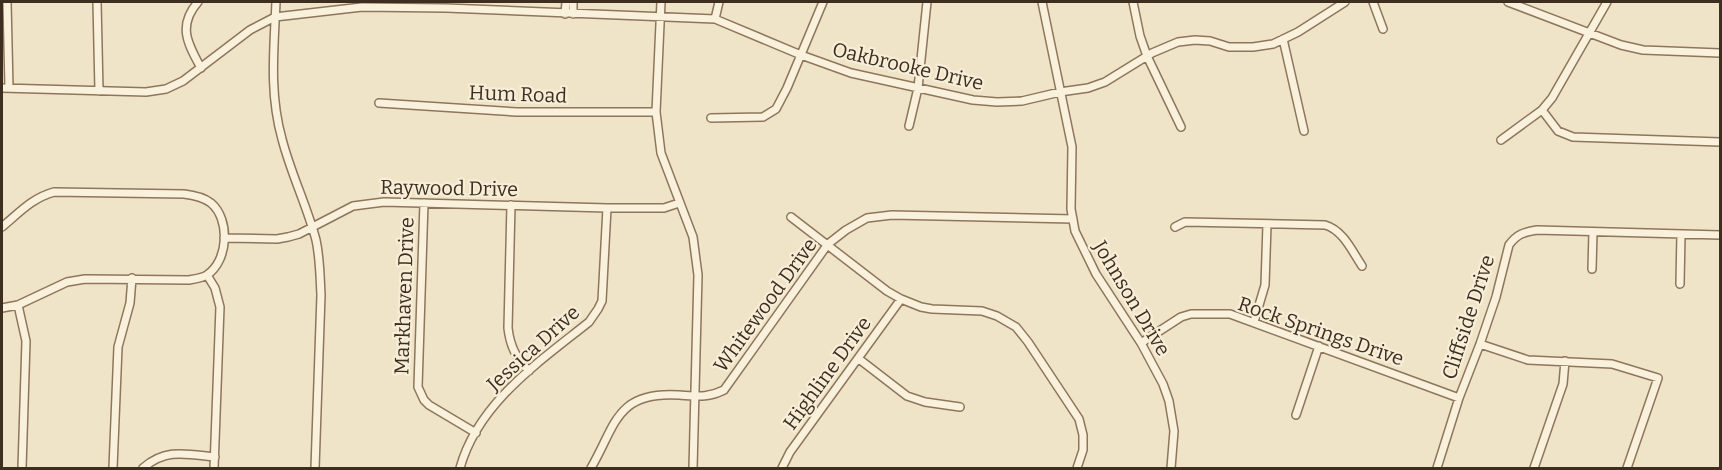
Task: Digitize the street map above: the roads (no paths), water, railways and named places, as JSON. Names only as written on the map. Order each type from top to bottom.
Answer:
[{"type":"street","points":[[5,88],[7,2]]},
{"type":"street","points":[[97,2],[99,91]]},
{"type":"street","points":[[198,2],[187,19],[186,35],[201,68]]},
{"type":"street","points":[[276,2],[273,30],[273,83],[277,116],[282,140],[312,227],[319,256],[321,295],[315,468]]},
{"type":"street","points":[[566,2],[569,14]]},
{"type":"street","points":[[569,14],[573,2]]},
{"type":"street","points":[[661,2],[656,112],[661,153],[693,237],[698,275],[693,468]]},
{"type":"street","points":[[715,19],[719,2]]},
{"type":"street","points":[[711,118],[763,117],[776,109],[823,2]]},
{"type":"street","points":[[909,126],[918,88],[927,2]]},
{"type":"street","name":"Johnson Drive","points":[[1042,2],[1072,147],[1071,175],[1075,231],[1096,274],[1141,343],[1163,384],[1169,400],[1174,431],[1171,468]]},
{"type":"street","points":[[1133,2],[1147,56],[1181,127]]},
{"type":"street","name":"Oakbrooke Drive","points":[[5,88],[146,92],[166,89],[183,81],[250,30],[275,17],[391,5],[715,19],[851,73],[973,100],[1022,101],[1088,88],[1105,82],[1147,56],[1178,42],[1210,41],[1229,46],[1253,48],[1273,44],[1298,32],[1345,2]]},
{"type":"street","points":[[1373,2],[1383,29]]},
{"type":"street","points":[[1508,2],[1621,45],[1643,50],[1720,52]]},
{"type":"street","points":[[1501,140],[1542,110],[1552,98],[1607,2]]},
{"type":"street","points":[[1283,39],[1304,131]]},
{"type":"street","name":"Hum Road","points":[[379,103],[517,112],[656,112]]},
{"type":"street","points":[[1542,110],[1558,131],[1573,137],[1720,142]]},
{"type":"street","points":[[2,227],[27,204],[54,192],[184,194],[200,197],[211,203],[223,224],[224,238],[221,255],[207,275],[189,279],[99,278],[67,282],[18,305],[2,308]]},
{"type":"street","name":"Raywood Drive","points":[[224,238],[277,239],[299,234],[353,206],[384,202],[607,208],[664,208],[679,203]]},
{"type":"street","name":"Markhaven Drive","points":[[424,203],[418,387],[429,405],[476,433]]},
{"type":"street","points":[[511,205],[509,339],[514,353],[529,371]]},
{"type":"street","name":"Jessica Drive","points":[[460,468],[464,453],[491,408],[529,371],[589,322],[598,309],[602,301],[607,208]]},
{"type":"street","name":"Whitewood Drive","points":[[695,396],[713,396],[724,390],[828,244],[867,218],[892,215],[1073,219]]},
{"type":"street","points":[[791,217],[887,291],[901,299],[932,309],[982,311],[997,316],[1016,327],[1079,419],[1083,435],[1083,450],[1077,468]]},
{"type":"street","points":[[1175,227],[1185,222],[1325,225],[1339,231],[1362,266]]},
{"type":"street","points":[[1254,322],[1265,285],[1267,225]]},
{"type":"street","name":"Cliffside Drive","points":[[1437,468],[1459,398],[1496,297],[1509,245],[1520,233],[1537,230],[1720,235]]},
{"type":"street","points":[[1592,269],[1593,232]]},
{"type":"street","points":[[1680,284],[1681,234]]},
{"type":"street","points":[[207,275],[215,288],[220,307],[214,468]]},
{"type":"street","points":[[113,468],[118,347],[130,303],[132,278]]},
{"type":"street","name":"Highline Drive","points":[[782,468],[790,452],[901,299]]},
{"type":"street","points":[[18,305],[26,341],[22,468]]},
{"type":"street","name":"Rock Springs Drive","points":[[1141,343],[1181,317],[1191,314],[1230,314],[1459,398]]},
{"type":"street","points":[[1480,344],[1528,360],[1612,364],[1658,378],[1627,468]]},
{"type":"street","points":[[1296,415],[1319,346]]},
{"type":"street","points":[[859,359],[907,396],[925,402],[960,407]]},
{"type":"street","points":[[1534,468],[1563,384],[1565,361]]},
{"type":"street","points":[[591,468],[613,422],[631,404],[648,397],[665,394],[695,396]]},
{"type":"street","points":[[143,468],[154,459],[165,455],[215,457]]}]
